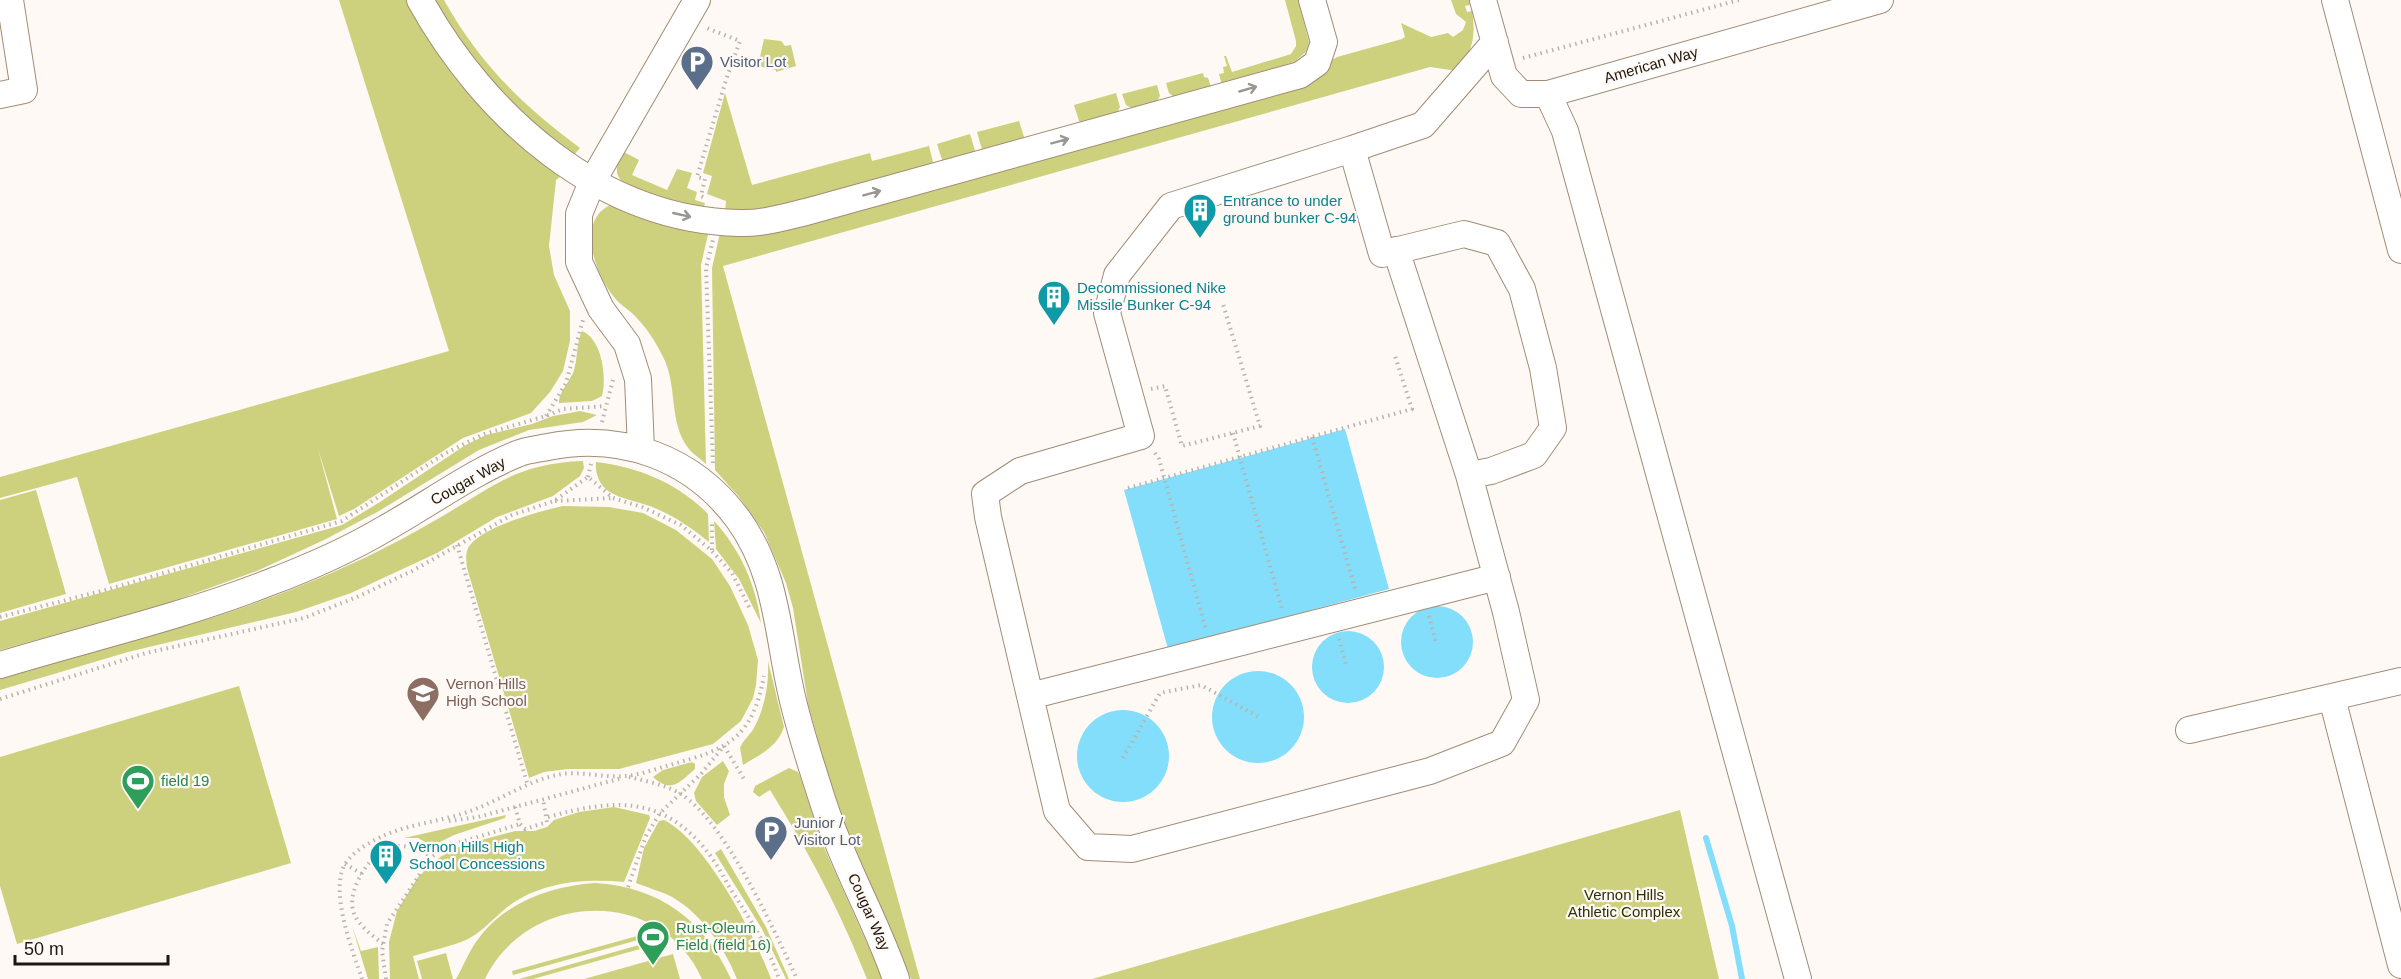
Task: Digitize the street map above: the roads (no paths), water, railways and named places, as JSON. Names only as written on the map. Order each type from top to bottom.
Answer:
[{"type":"street","points":[[0,95],[24,90],[10,0]]},
{"type":"street","points":[[420,0],[446,45],[483,92],[548,151],[592,182],[626,198],[674,214],[717,222],[741,223],[770,220],[806,212],[1300,75],[1317,63],[1324,42],[1312,0]]},
{"type":"street","name":"American Way","points":[[1483,0],[1504,76],[1521,94],[1548,94],[1880,0]]},
{"type":"street","points":[[2335,0],[2396,208],[2401,250]]},
{"type":"street","points":[[641,449],[636,370],[627,344],[601,309],[579,262],[579,214],[592,182],[698,12]]},
{"type":"street","points":[[1396,250],[1469,475],[1497,577],[1526,700],[1502,743],[1430,771],[1132,849],[1088,847],[1057,812],[988,517],[985,494],[1020,471],[1141,436],[1107,313],[1117,275],[1171,206],[1423,125],[1498,53]]},
{"type":"street","points":[[1548,94],[1565,131],[1798,979]]},
{"type":"street","points":[[1352,149],[1382,254],[1464,234],[1497,243],[1522,289],[1543,368],[1553,428],[1534,455],[1491,471],[1469,475]]},
{"type":"street","name":"Cougar Way","points":[[0,665],[186,611],[268,584],[326,559],[383,530],[479,472],[520,453],[565,444],[595,443],[641,449],[672,461],[712,490],[739,520],[762,562],[777,607],[791,693],[823,804],[835,838],[887,952],[896,979]]},
{"type":"street","points":[[1030,696],[1497,577]]},
{"type":"street","points":[[2189,730],[2401,681]]},
{"type":"street","points":[[2332,698],[2401,965]]},
{"type":"water","points":[[1345,429],[1389,589],[1168,649],[1124,490]]},
{"type":"water","points":[[1437,606],[1457,612],[1467,622],[1473,642],[1467,662],[1457,672],[1437,678],[1417,672],[1407,662],[1401,642],[1407,622],[1417,612]]},
{"type":"water","points":[[1348,631],[1368,637],[1378,647],[1384,667],[1378,687],[1368,697],[1348,703],[1328,697],[1318,687],[1312,667],[1318,647],[1328,637]]},
{"type":"water","points":[[1258,671],[1276,674],[1291,684],[1301,699],[1304,717],[1301,735],[1291,750],[1276,760],[1258,763],[1240,760],[1225,750],[1215,735],[1212,717],[1215,699],[1225,684],[1240,674]]},
{"type":"water","points":[[1123,710],[1141,713],[1156,723],[1166,738],[1169,756],[1166,774],[1156,789],[1141,799],[1123,802],[1105,799],[1090,789],[1080,774],[1077,756],[1080,738],[1090,723],[1105,713]]},
{"type":"waterway","points":[[1706,838],[1732,926],[1742,979]]},
{"type":"place","name":"Visitor Lot","points":[[697,91]]},
{"type":"place","name":"Entrance to under ground bunker C-94","points":[[1200,239]]},
{"type":"place","name":"Decommissioned Nike Missile Bunker C-94","points":[[1054,326]]},
{"type":"place","name":"Vernon Hills High School","points":[[423,722]]},
{"type":"place","name":"field 19","points":[[138,810]]},
{"type":"place","name":"Junior / Visitor Lot","points":[[771,861]]},
{"type":"place","name":"Vernon Hills High School Concessions","points":[[386,885]]},
{"type":"place","name":"Rust-Oleum Field (field 16)","points":[[653,966]]},
{"type":"park label","name":"Vernon Hills Athletic Complex","points":[[1624,904]]}]
